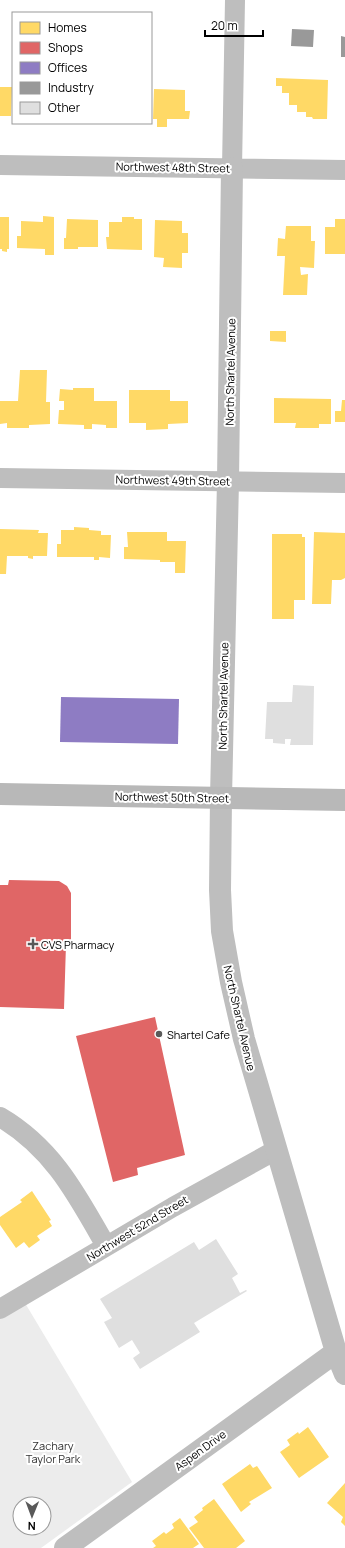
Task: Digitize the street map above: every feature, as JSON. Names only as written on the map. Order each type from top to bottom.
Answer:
[{"type":"main road","name":"Northwest 50th Street","points":[[0,794],[345,800]]},
{"type":"street","name":"North Shartel Avenue","points":[[235,0],[228,481],[220,798],[220,890],[222,931],[226,960],[244,1039],[336,1352],[345,1374]]},
{"type":"street","name":"Northwest 48th Street","points":[[0,165],[345,170]]},
{"type":"street","name":"Northwest 49th Street","points":[[0,478],[345,483]]},
{"type":"street","points":[[0,1117],[30,1139],[54,1162],[76,1192],[106,1246]]},
{"type":"street","name":"Northwest 52nd Street","points":[[0,1309],[219,1180],[276,1150]]},
{"type":"street","name":"Aspen Drive","points":[[65,1548],[336,1352]]},
{"type":"green space","name":"Zachary Taylor Park","points":[[25,1303],[132,1482],[41,1548],[0,1548],[0,1319]]},
{"type":"building: Homes","points":[[276,78],[328,80],[327,119],[313,119],[312,117],[306,117],[306,112],[297,112],[297,105],[289,105],[289,93],[282,93],[282,86],[276,86]]},
{"type":"building: Homes","points":[[0,87],[12,87],[11,116],[0,116]]},
{"type":"building: Homes","points":[[154,89],[185,90],[185,111],[190,111],[189,119],[167,119],[167,127],[157,127],[157,119],[153,119]]},
{"type":"building: Homes","points":[[43,216],[54,217],[54,255],[45,255],[45,249],[17,248],[17,236],[21,236],[21,221],[43,222]]},
{"type":"building: Homes","points":[[0,217],[9,217],[9,249],[7,249],[7,252],[0,249]]},
{"type":"building: Homes","points":[[122,217],[142,219],[142,250],[107,249],[106,237],[109,237],[109,222],[122,222]]},
{"type":"building: Homes","points":[[67,219],[98,220],[98,247],[64,249]]},
{"type":"building: Homes","points":[[335,219],[345,219],[345,254],[325,254],[325,227],[335,227]]},
{"type":"building: Homes","points":[[155,220],[182,221],[182,233],[188,233],[188,253],[182,253],[182,268],[163,267],[164,258],[154,257]]},
{"type":"building: Homes","points":[[286,226],[311,226],[311,241],[315,241],[314,268],[300,267],[301,275],[308,274],[307,295],[283,295],[285,256],[277,256],[278,238],[285,239]]},
{"type":"building: Homes","points":[[270,331],[286,331],[286,342],[270,341]]},
{"type":"building: Homes","points":[[20,370],[47,370],[46,402],[50,402],[50,424],[29,425],[29,428],[7,428],[7,423],[0,424],[0,401],[18,401]]},
{"type":"building: Homes","points":[[73,388],[94,388],[94,401],[117,401],[117,428],[106,428],[106,425],[92,424],[92,429],[84,429],[84,425],[58,424],[59,410],[64,410],[64,401],[59,401],[60,389],[73,390]]},
{"type":"building: Homes","points":[[129,390],[170,390],[170,401],[188,401],[188,423],[168,424],[168,429],[146,430],[146,423],[129,423]]},
{"type":"building: Homes","points":[[274,398],[331,399],[331,424],[319,424],[319,428],[295,428],[296,423],[274,423]]},
{"type":"building: Homes","points":[[342,400],[345,400],[345,422],[335,422],[335,411],[341,411]]},
{"type":"building: Homes","points":[[74,527],[89,528],[89,530],[101,531],[101,535],[111,535],[110,558],[99,557],[99,560],[94,560],[94,557],[57,557],[57,544],[61,544],[61,530],[74,530]]},
{"type":"building: Homes","points":[[0,529],[39,530],[38,533],[48,533],[47,556],[33,556],[33,559],[28,558],[28,556],[7,556],[6,574],[0,574]]},
{"type":"building: Homes","points":[[127,532],[167,532],[167,541],[186,541],[185,573],[175,573],[175,562],[124,559],[124,547],[128,547]]},
{"type":"building: Homes","points":[[314,532],[345,533],[345,578],[341,580],[332,580],[331,604],[312,604]]},
{"type":"building: Homes","points":[[272,534],[302,534],[302,537],[305,537],[305,600],[294,600],[294,619],[272,619]]},
{"type":"building: Homes","points":[[32,1191],[51,1220],[49,1221],[52,1226],[37,1236],[40,1240],[29,1248],[24,1242],[16,1248],[0,1225],[0,1217],[22,1202],[20,1200]]},
{"type":"building: Homes","points":[[308,1427],[329,1457],[299,1478],[280,1452],[290,1445],[287,1440],[298,1432],[299,1434]]},
{"type":"building: Homes","points":[[250,1464],[253,1468],[257,1466],[272,1488],[249,1502],[251,1504],[241,1512],[222,1484]]},
{"type":"building: Homes","points":[[345,1483],[345,1526],[341,1522],[343,1517],[327,1503]]},
{"type":"building: Homes","points":[[214,1499],[245,1541],[236,1548],[204,1548],[189,1528],[198,1522],[194,1517],[203,1510],[202,1508]]},
{"type":"building: Homes","points":[[180,1518],[199,1544],[193,1548],[153,1548],[156,1546],[152,1541],[164,1532],[166,1534],[174,1528],[172,1524]]},
{"type":"building: Shops","name":"CVS Pharmacy","points":[[9,880],[59,881],[67,886],[71,893],[71,945],[66,944],[64,1009],[0,1007],[0,885],[8,885]]},
{"type":"building: Shops","points":[[155,1017],[185,1155],[137,1168],[138,1175],[113,1182],[76,1036]]},
{"type":"building: Offices","points":[[61,697],[179,699],[178,744],[60,742]]},
{"type":"building: Industry","points":[[292,29],[314,30],[313,47],[291,46]]},
{"type":"building: Industry","points":[[341,36],[345,37],[345,57],[341,57]]},
{"type":"building: Other","points":[[293,685],[314,686],[313,745],[290,745],[291,739],[285,739],[285,744],[273,743],[273,739],[265,739],[267,702],[292,702]]},
{"type":"building: Other","points":[[216,1239],[238,1274],[232,1278],[240,1293],[246,1290],[247,1291],[194,1323],[200,1332],[140,1369],[133,1358],[140,1353],[132,1340],[119,1348],[104,1322],[112,1318],[100,1299],[194,1242],[199,1250]]},
{"type":"place","name":"CVS Pharmacy","points":[[33,944]]},
{"type":"place","name":"Shartel Cafe","points":[[159,1034]]}]
